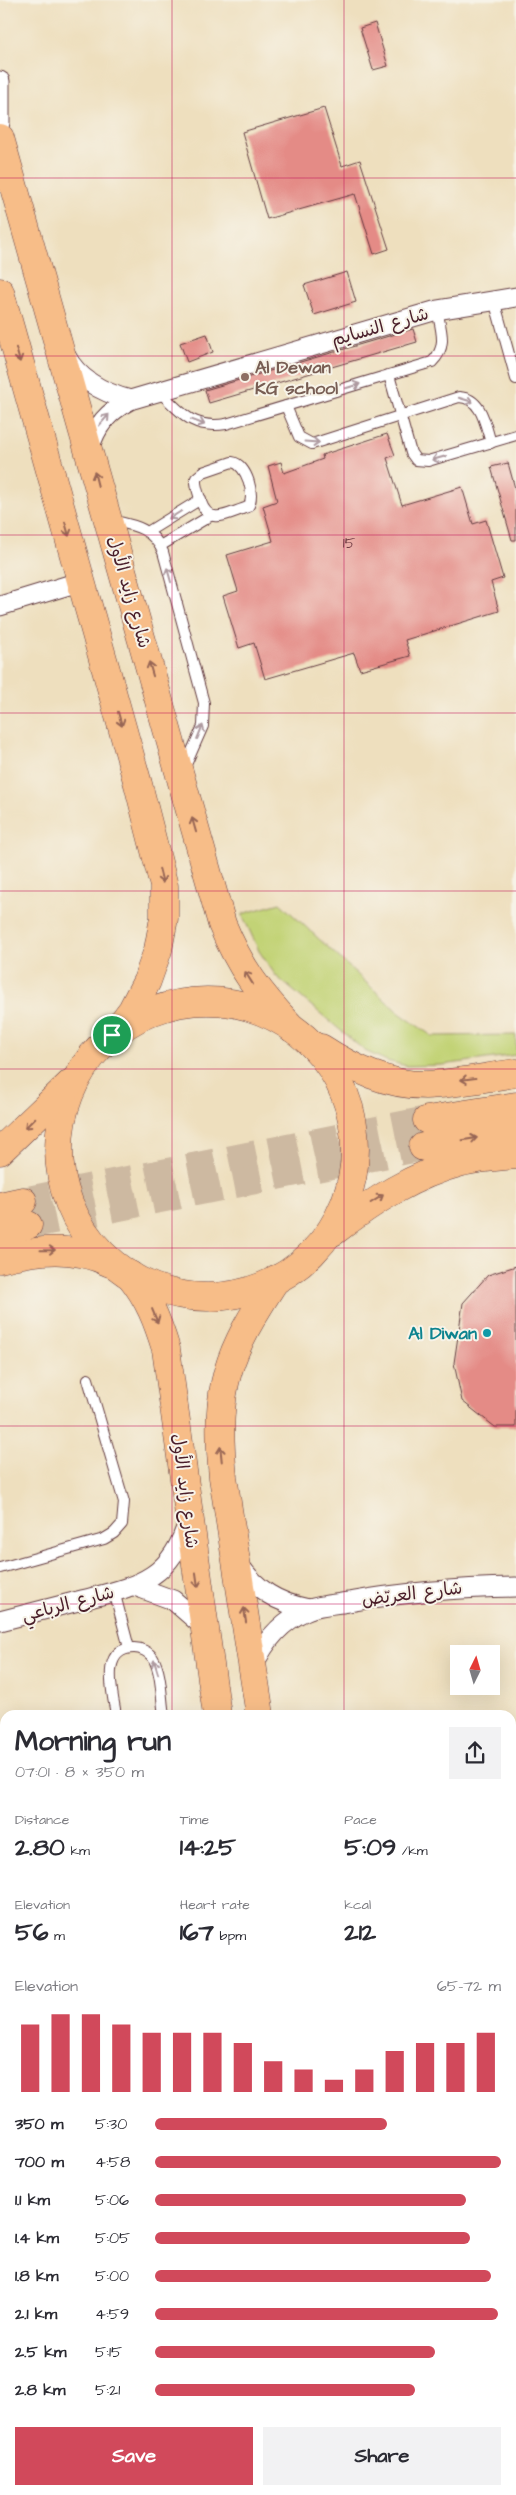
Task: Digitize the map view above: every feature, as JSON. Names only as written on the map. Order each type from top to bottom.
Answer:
[{"type":"main road","name":"شارع زايد الأول","points":[[0,138],[222,924],[235,955],[252,983],[327,1063],[344,1093],[351,1117],[355,1143],[352,1177],[348,1193],[334,1225],[324,1238]]},
{"type":"main road","points":[[0,292],[82,581],[164,886],[164,918],[158,950],[148,981],[132,1010],[112,1035],[96,1050],[77,1077],[0,1151]]},
{"type":"main road","points":[[112,1035],[145,1015],[182,1003],[201,1002],[239,1005],[275,1018],[356,1068],[373,1075],[407,1083],[425,1084],[516,1073]]},
{"type":"main road","points":[[77,1077],[63,1112],[59,1150],[60,1170],[67,1197],[79,1224],[97,1246],[124,1270]]},
{"type":"main road","points":[[427,1120],[516,1106]]},
{"type":"main road","points":[[423,1147],[516,1132]]},
{"type":"main road","points":[[0,1258],[42,1250],[68,1250],[95,1255],[172,1292],[202,1296],[233,1294],[276,1279],[297,1265],[324,1238],[376,1200],[414,1179],[463,1162],[516,1155]]},
{"type":"main road","points":[[0,1231],[17,1210]]},
{"type":"main road","name":"شارع زايد الأول","points":[[124,1270],[147,1297],[158,1322],[166,1349],[215,1710]]},
{"type":"main road","points":[[259,1710],[238,1562],[223,1477],[219,1438],[220,1404],[227,1371],[239,1339],[276,1279]]},
{"type":"street","points":[[0,80],[0,123]]},
{"type":"street","name":"شارع النسايم","points":[[89,450],[94,432],[104,419],[116,408],[130,400],[437,310],[516,297]]},
{"type":"street","points":[[59,343],[80,375],[95,387],[112,396],[130,400]]},
{"type":"street","points":[[0,606],[82,581]]},
{"type":"street","name":"شارع الرباعي","points":[[0,1621],[135,1586],[154,1574],[170,1559],[178,1547],[188,1520]]},
{"type":"street","name":"شارع العريّض","points":[[238,1562],[248,1577],[268,1595],[292,1606],[309,1609],[415,1591],[465,1588],[516,1588]]},
{"type":"street","name":"شارع الرباعي","points":[[135,1586],[173,1600],[190,1612],[204,1627]]},
{"type":"street","name":"شارع العريّض","points":[[253,1667],[259,1654],[275,1632],[309,1609]]},
{"type":"lane","points":[[494,300],[516,379]]},
{"type":"lane","points":[[160,392],[186,417],[198,424],[212,426],[226,424],[432,362],[440,355],[443,341],[437,310]]},
{"type":"lane","points":[[389,375],[411,453],[420,461],[516,435]]},
{"type":"lane","points":[[286,406],[299,437],[312,444],[459,397],[466,398],[478,405],[491,442]]},
{"type":"lane","points":[[160,546],[210,516],[225,514],[248,507],[251,504],[251,494],[241,465],[232,462],[198,474],[195,483],[205,512],[210,516]]},
{"type":"lane","points":[[149,532],[201,499]]},
{"type":"lane","points":[[109,519],[138,526],[149,532],[160,546],[204,703],[203,726],[180,776]]},
{"type":"lane","points":[[0,1568],[104,1538],[114,1533],[122,1524],[124,1502],[88,1379]]},
{"type":"lane","points":[[114,1591],[129,1648]]},
{"type":"lane","points":[[115,1710],[111,1667],[117,1654],[129,1648],[138,1648],[152,1657],[158,1673],[163,1710]]},
{"type":"green space","points":[[280,903],[398,1012],[432,1036],[516,1035],[516,1055],[442,1065],[407,1066],[387,1061],[365,1051],[276,976],[259,951],[242,914]]},
{"type":"building","points":[[375,23],[388,66],[373,70],[360,28]]},
{"type":"building","points":[[324,108],[342,166],[360,160],[389,249],[374,254],[355,194],[267,219],[242,132]]},
{"type":"building","points":[[347,272],[356,302],[314,315],[304,285]]},
{"type":"building","points":[[413,329],[417,342],[209,403],[205,390]]},
{"type":"building","points":[[207,334],[213,352],[187,362],[180,343]]},
{"type":"building","points":[[387,434],[395,455],[387,458],[402,505],[462,487],[473,524],[486,520],[503,578],[491,582],[499,611],[405,640],[410,656],[360,670],[354,653],[265,679],[254,643],[239,648],[223,596],[238,591],[227,555],[273,541],[263,506],[277,501],[268,466],[281,462],[284,473],[323,459],[322,455]]},
{"type":"building","points":[[508,463],[516,492],[516,540],[512,540],[491,467]]},
{"type":"building","name":"Al Diwan","points":[[516,1266],[516,1427],[495,1427],[462,1401],[454,1363],[463,1303],[488,1275]]},
{"type":"tunnel","points":[[23,1201],[427,1120]]},
{"type":"tunnel","points":[[28,1225],[423,1147]]},
{"type":"place","name":"Al Dewan KG school","points":[[245,377]]},
{"type":"place","name":"Al Diwan","points":[[487,1333]]},
{"type":"route","points":[[220,1002],[257,1010],[275,1018],[304,1038],[327,1063],[344,1093],[353,1126],[355,1143],[352,1177],[342,1209],[334,1225],[316,1248],[287,1273],[262,1285],[233,1294],[218,1296],[187,1295],[158,1288],[130,1275],[103,1254],[90,1239],[79,1224],[64,1188],[60,1170],[60,1131],[63,1112],[77,1077],[96,1050],[112,1035],[145,1015],[163,1008],[182,1003],[220,1002]]}]
